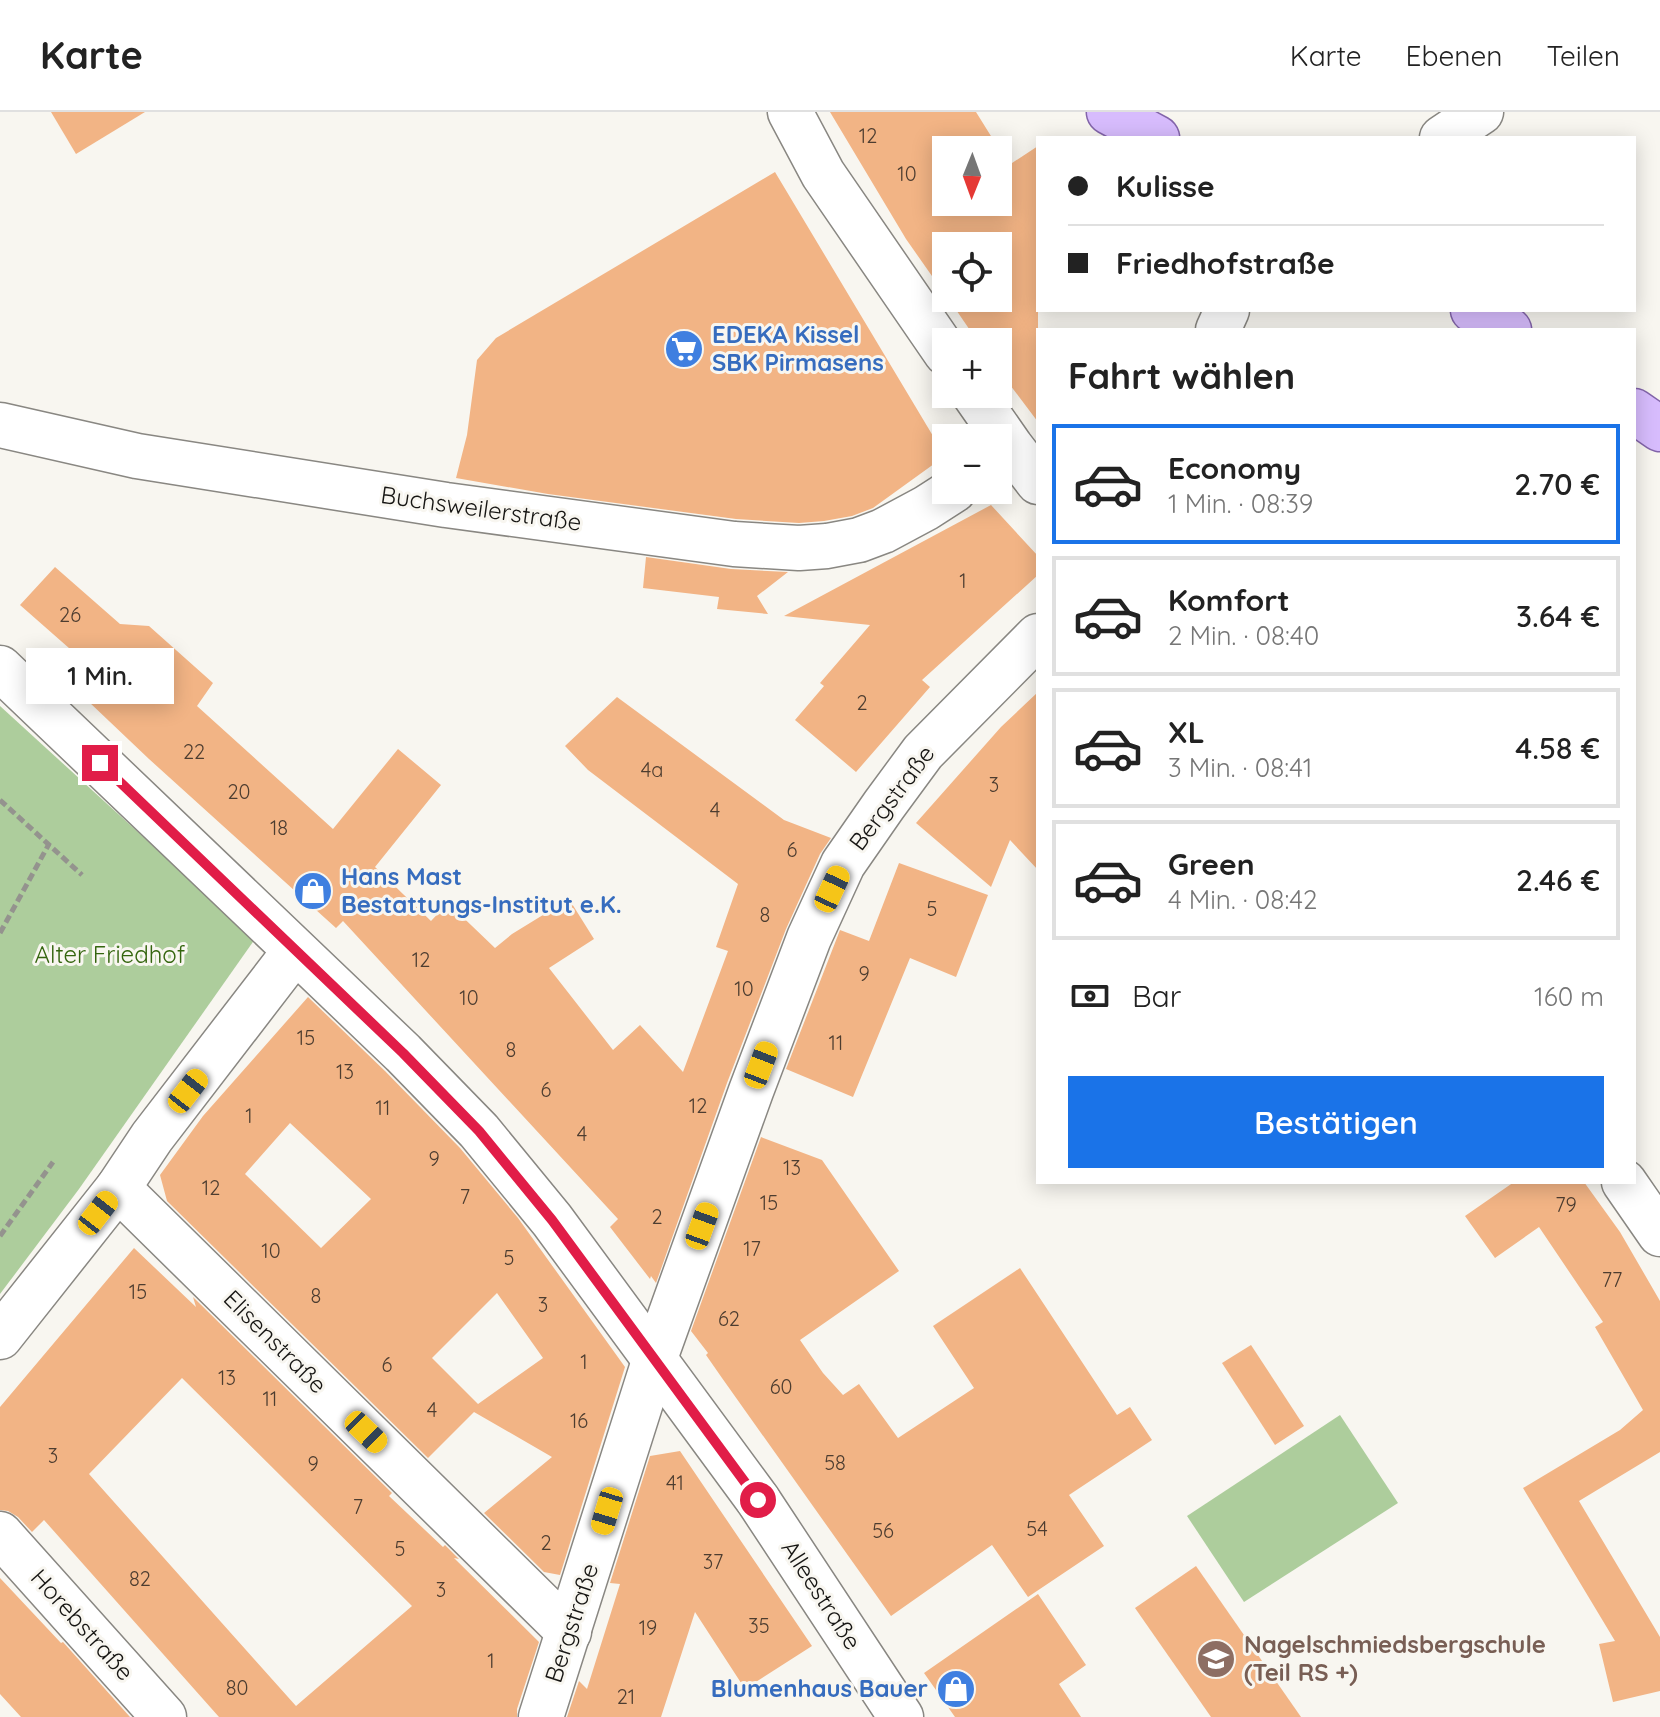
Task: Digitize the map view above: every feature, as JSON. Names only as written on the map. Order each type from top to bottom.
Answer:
[{"type":"main road","points":[[1109,112],[1153,136]]},
{"type":"main road","points":[[1477,312],[1505,328]]},
{"type":"main road","points":[[1636,412],[1660,429]]},
{"type":"street","points":[[790,112],[823,174],[932,333]]},
{"type":"street","points":[[1445,136],[1481,112]]},
{"type":"street","name":"Buchsweilerstraße","points":[[0,425],[137,456],[446,505],[734,544],[799,548],[859,540],[895,525],[932,503]]},
{"type":"street","points":[[1012,459],[1036,480]]},
{"type":"street","name":"Bergstraße","points":[[541,1717],[655,1358],[751,1091],[804,952],[843,864],[923,752],[1036,638]]},
{"type":"street","name":"Alleestraße","points":[[0,668],[403,1053],[479,1131],[552,1220],[758,1500],[901,1717]]},
{"type":"street","points":[[0,1337],[118,1188],[152,1137],[295,951]]},
{"type":"street","points":[[1625,1184],[1660,1234]]},
{"type":"street","name":"Elisenstraße","points":[[118,1188],[569,1632]]},
{"type":"street","name":"Horebstraße","points":[[0,1534],[164,1717]]},
{"type":"path","points":[[0,800],[82,875]]},
{"type":"path","points":[[0,933],[49,844]]},
{"type":"path","points":[[0,1236],[53,1162]]},
{"type":"green space","name":"Alter Friedhof","points":[[0,706],[255,939],[79,1189],[0,1294]]},
{"type":"green space","points":[[1340,1415],[1398,1503],[1244,1602],[1187,1516]]},
{"type":"building","points":[[51,112],[145,112],[76,154]]},
{"type":"building","points":[[830,112],[976,112],[991,136],[932,136],[932,216],[1012,216],[1012,163],[1036,147],[1036,419],[1012,388],[1012,328],[968,328],[958,312],[1012,312],[1012,232],[932,232],[932,276],[906,239]]},
{"type":"building","name":"EDEKA Kissel SBK Pirmasens","points":[[775,172],[932,434],[932,465],[873,508],[852,516],[799,523],[736,519],[548,494],[456,478],[467,435],[477,360],[496,338]]},
{"type":"building","points":[[991,505],[1036,554],[1036,577],[922,680],[930,687],[856,772],[795,720],[824,686],[820,683],[870,625],[784,616]]},
{"type":"building","points":[[646,557],[731,569],[788,572],[757,596],[768,614],[717,609],[719,597],[643,588]]},
{"type":"building","points":[[55,567],[120,624],[149,626],[213,683],[197,706],[333,829],[398,749],[441,785],[375,867],[431,921],[448,903],[495,948],[569,899],[594,939],[549,968],[613,1050],[640,1025],[683,1072],[728,951],[716,947],[738,884],[588,770],[565,746],[617,697],[784,820],[831,838],[820,854],[786,929],[656,1283],[610,1227],[618,1219],[343,921],[336,928],[69,683],[86,663],[20,605]]},
{"type":"building","points":[[1036,694],[1036,868],[1010,840],[991,887],[916,823],[1001,727]]},
{"type":"building","points":[[899,863],[988,895],[956,977],[910,958],[853,1097],[786,1069],[840,930],[869,941]]},
{"type":"building","points":[[308,997],[460,1148],[518,1218],[625,1367],[560,1575],[544,1572],[484,1513],[552,1457],[474,1412],[428,1458],[167,1201],[160,1175],[203,1116]],"holes":[[[290,1123],[371,1199],[321,1248],[245,1174]],[[497,1293],[543,1358],[478,1404],[432,1358]]]},
{"type":"building","points":[[761,1137],[822,1160],[899,1271],[800,1340],[843,1395],[859,1384],[898,1438],[974,1388],[933,1326],[1020,1268],[1117,1415],[1130,1407],[1152,1440],[1069,1495],[1104,1546],[1028,1597],[992,1545],[891,1616],[691,1331]]},
{"type":"building","points":[[1511,1184],[1585,1184],[1620,1232],[1660,1301],[1660,1452],[1579,1501],[1660,1637],[1660,1691],[1613,1702],[1599,1644],[1615,1641],[1523,1488],[1620,1430],[1643,1410],[1595,1327],[1603,1322],[1539,1227],[1495,1258],[1465,1216]]},
{"type":"building","points":[[134,1248],[196,1307],[193,1297],[392,1493],[389,1496],[443,1547],[445,1545],[459,1559],[454,1558],[539,1642],[517,1717],[219,1717],[44,1520],[32,1532],[18,1517],[0,1510],[0,1407]],"holes":[[[182,1378],[412,1606],[296,1706],[89,1474]]]},
{"type":"building","points":[[1251,1345],[1304,1426],[1275,1445],[1222,1363]]},
{"type":"building","points":[[680,1451],[812,1646],[745,1689],[695,1612],[661,1717],[567,1717],[579,1681],[587,1689],[620,1584],[610,1583],[650,1456]]},
{"type":"building","name":"Nagelschmiedsbergschule (Teil RS +)","points":[[1196,1566],[1301,1717],[1211,1717],[1135,1608]]},
{"type":"building","points":[[0,1578],[130,1717],[21,1717],[0,1694]]},
{"type":"building","points":[[1038,1594],[1086,1665],[1059,1684],[1081,1717],[955,1717],[924,1673]]},
{"type":"place","name":"EDEKA Kissel SBK Pirmasens","points":[[684,349]]},
{"type":"place","name":"Hans Mast Bestattungs-Institut e.K.","points":[[313,891]]},
{"type":"place","name":"Nagelschmiedsbergschule (Teil RS +)","points":[[1216,1659]]},
{"type":"place","name":"Blumenhaus Bauer","points":[[956,1689]]},
{"type":"route","points":[[100,763],[403,1053],[479,1131],[552,1220],[758,1500]]}]
